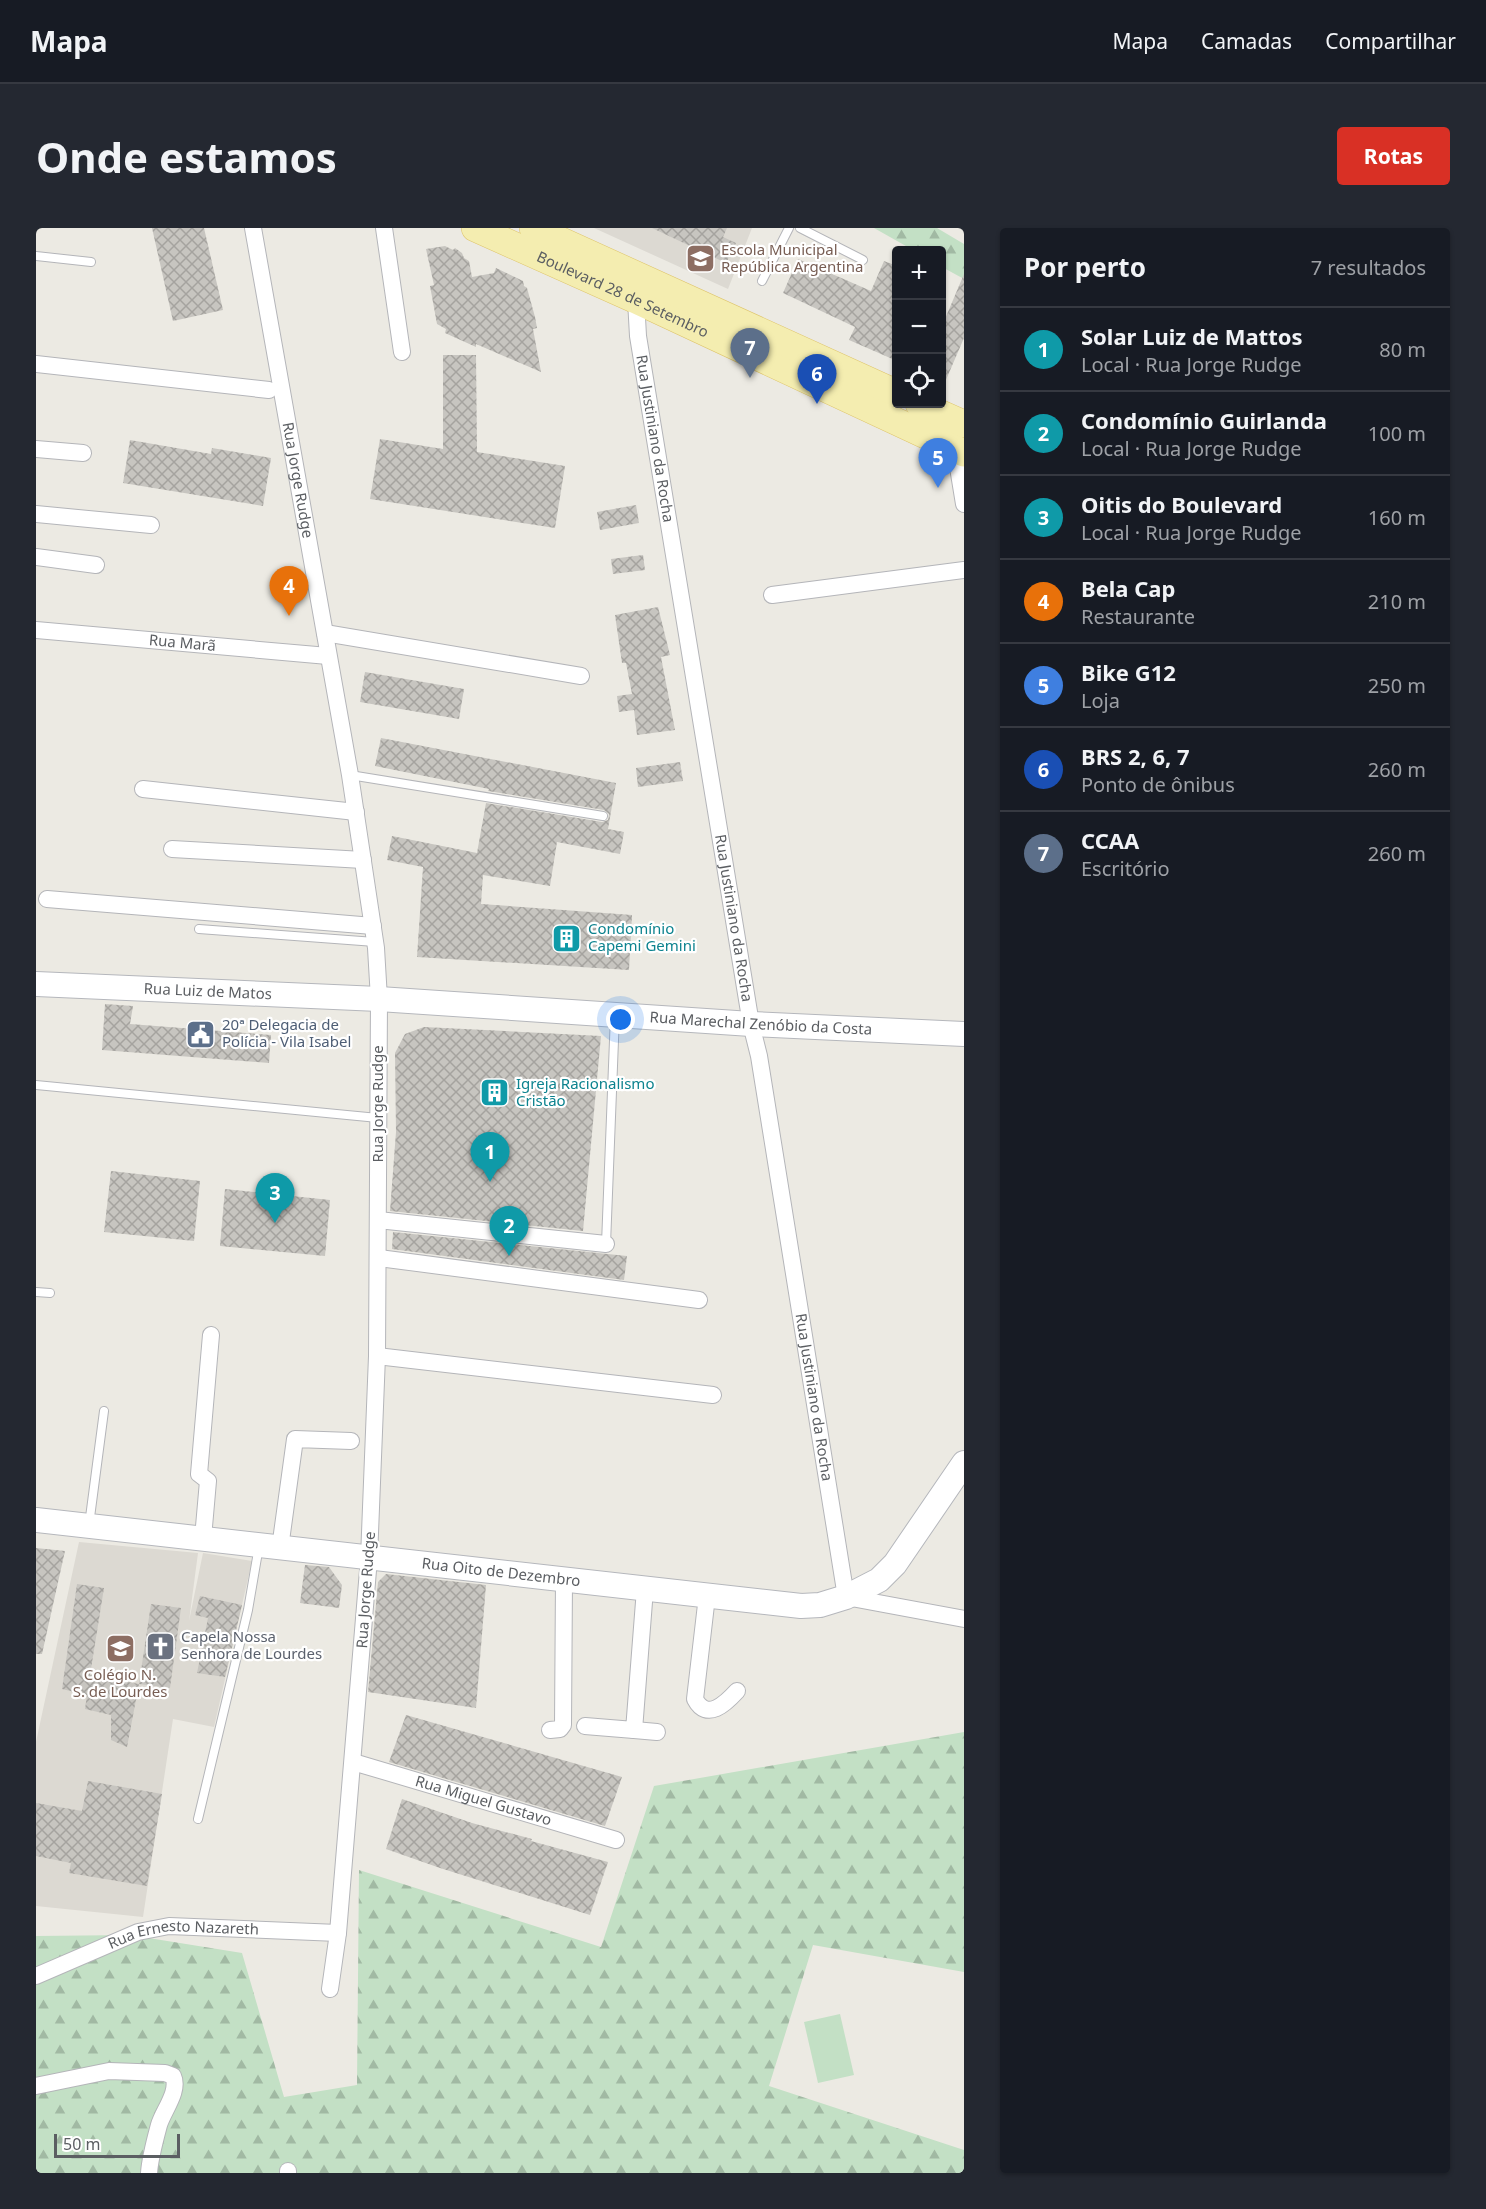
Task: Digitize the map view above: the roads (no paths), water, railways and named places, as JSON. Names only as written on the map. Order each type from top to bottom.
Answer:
[{"type":"main road","name":"Boulevard 28 de Setembro","points":[[475,228],[644,291],[892,391]]},
{"type":"main road","name":"Boulevard 28 de Setembro","points":[[533,228],[644,291],[961,442]]},
{"type":"main road","points":[[923,408],[961,442]]},
{"type":"street","name":"Rua Jorge Rudge","points":[[253,228],[350,775],[374,934],[379,999],[379,1257],[369,1558],[338,1933],[330,1989]]},
{"type":"street","points":[[384,228],[402,352]]},
{"type":"street","name":"Rua Justiniano da Rocha","points":[[644,291],[639,347],[751,1024],[759,1056],[846,1597]]},
{"type":"street","points":[[36,364],[269,390]]},
{"type":"street","points":[[961,442],[964,504]]},
{"type":"street","points":[[36,449],[83,453]]},
{"type":"street","points":[[36,514],[151,525]]},
{"type":"street","points":[[36,557],[96,565]]},
{"type":"street","points":[[772,595],[964,570]]},
{"type":"street","name":"Rua Marã","points":[[36,630],[328,656]]},
{"type":"street","points":[[325,633],[581,676]]},
{"type":"street","points":[[143,789],[356,812]]},
{"type":"street","points":[[172,849],[363,860]]},
{"type":"street","points":[[47,899],[374,934]]},
{"type":"street","name":"Rua Luiz de Matos","points":[[36,984],[379,999]]},
{"type":"street","name":"Rua Marechal Zenóbio da Costa","points":[[379,999],[751,1024],[964,1034]]},
{"type":"street","points":[[378,1220],[606,1244]]},
{"type":"street","points":[[379,1257],[699,1300]]},
{"type":"street","points":[[203,1538],[208,1481],[199,1474],[211,1335]]},
{"type":"street","points":[[377,1356],[713,1395]]},
{"type":"street","points":[[269,1547],[295,1439],[351,1441]]},
{"type":"street","points":[[846,1597],[879,1581],[895,1564],[964,1462]]},
{"type":"street","name":"Rua Oito de Dezembro","points":[[36,1520],[801,1606],[820,1605],[846,1597],[964,1619]]},
{"type":"street","points":[[550,1730],[560,1729],[563,1725],[564,1580]]},
{"type":"street","points":[[634,1730],[645,1589]]},
{"type":"street","points":[[707,1596],[695,1700],[705,1710],[722,1707],[737,1691]]},
{"type":"street","points":[[585,1726],[657,1731]]},
{"type":"street","name":"Rua Miguel Gustavo","points":[[352,1762],[616,1840]]},
{"type":"street","name":"Rua Ernesto Nazareth","points":[[36,1976],[138,1932],[169,1926],[338,1933]]},
{"type":"street","points":[[36,2086],[109,2071],[165,2073],[173,2076],[176,2081],[173,2094],[159,2123],[149,2173]]},
{"type":"lane","points":[[762,281],[789,228]]},
{"type":"lane","points":[[800,228],[863,260]]},
{"type":"lane","points":[[36,256],[91,262]]},
{"type":"lane","points":[[350,775],[603,816]]},
{"type":"lane","points":[[199,929],[374,934]]},
{"type":"lane","points":[[606,1244],[615,1015]]},
{"type":"lane","points":[[36,1085],[378,1118]]},
{"type":"lane","points":[[36,1292],[50,1293]]},
{"type":"lane","points":[[88,1525],[104,1411]]},
{"type":"lane","points":[[198,1819],[248,1610],[269,1547]]},
{"type":"place","name":"Escola Municipal República Argentina","points":[[700,259]]},
{"type":"place","name":"CCAA","points":[[750,378]]},
{"type":"place","name":"BRS 2, 6, 7","points":[[817,404]]},
{"type":"place","name":"Bike G12","points":[[938,488]]},
{"type":"place","name":"Bela Cap","points":[[289,616]]},
{"type":"place","name":"Condomínio Capemi Gemini","points":[[567,938]]},
{"type":"place","name":"20ª Delegacia de Polícia - Vila Isabel","points":[[201,1034]]},
{"type":"place","name":"Igreja Racionalismo Cristão","points":[[495,1093]]},
{"type":"place","name":"Solar Luiz de Mattos","points":[[490,1182]]},
{"type":"place","name":"Oitis do Boulevard","points":[[275,1223]]},
{"type":"place","name":"Condomínio Guirlanda","points":[[509,1256]]},
{"type":"place","name":"Capela Nossa Senhora de Lourdes","points":[[160,1646]]},
{"type":"place","name":"Colégio N. S. de Lourdes","points":[[120,1648]]}]
